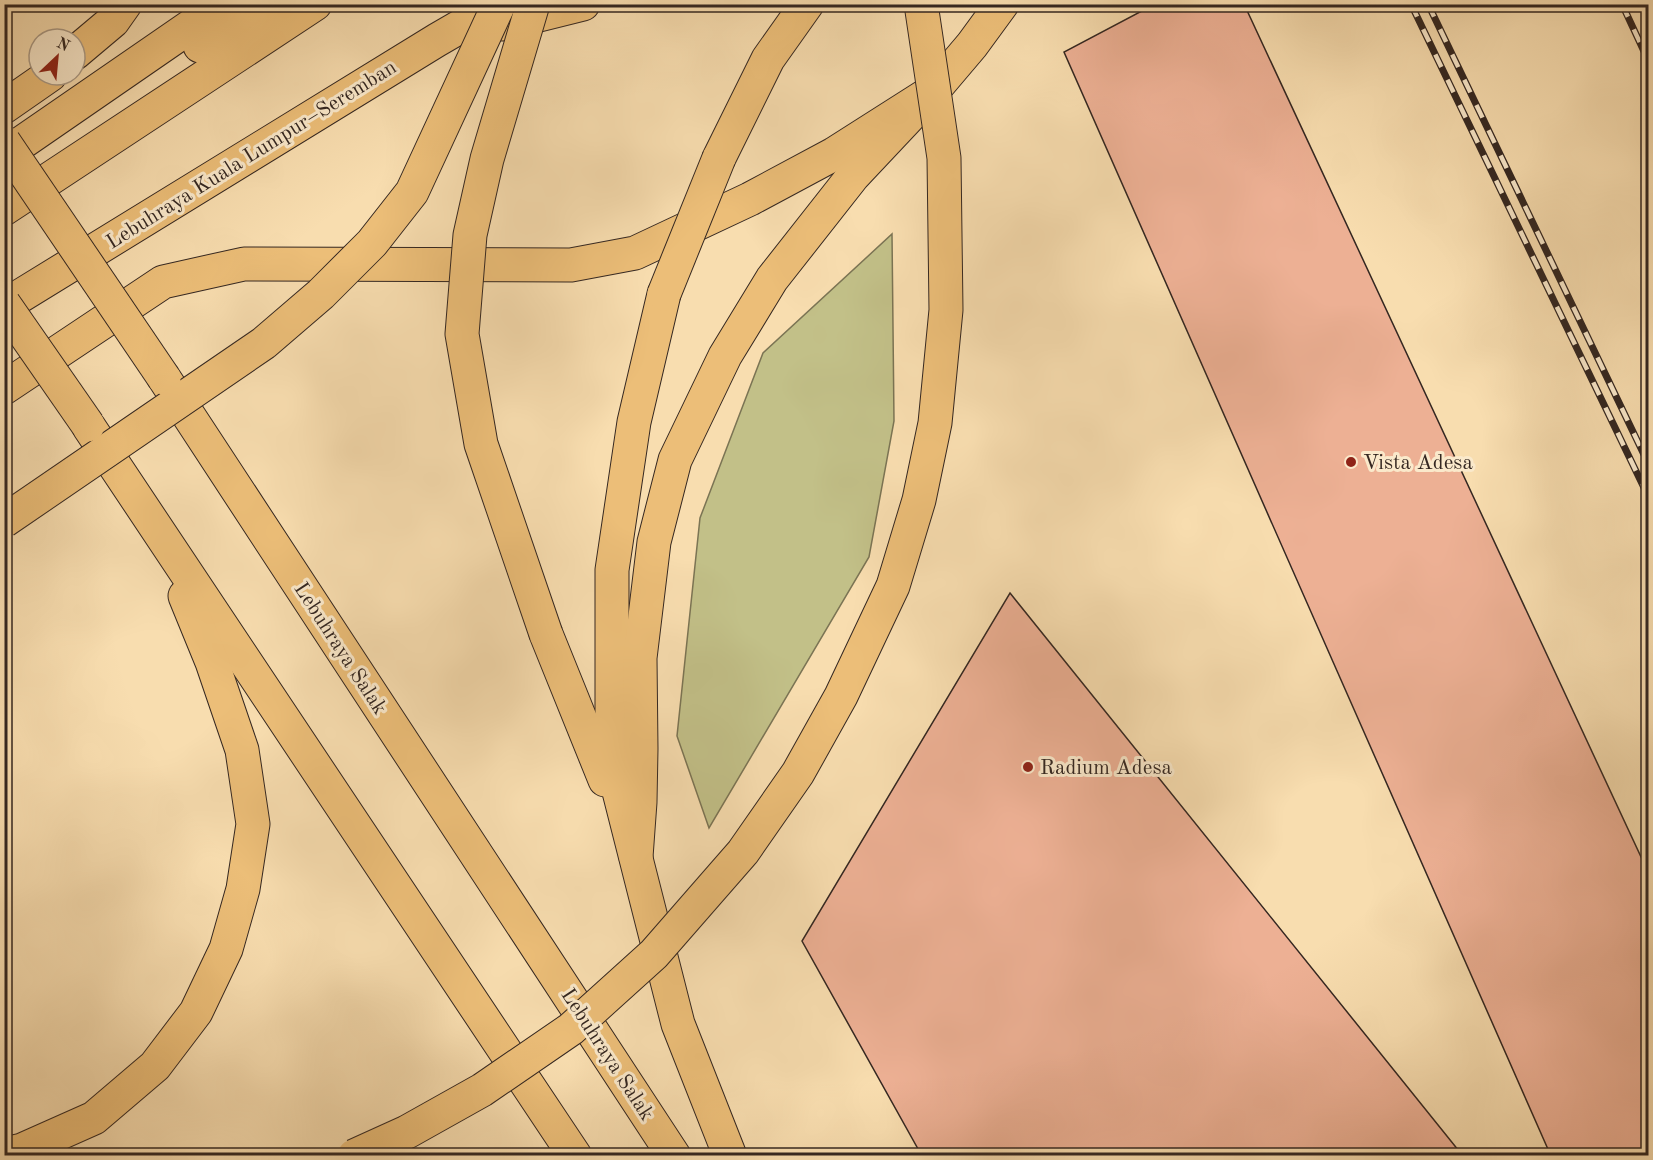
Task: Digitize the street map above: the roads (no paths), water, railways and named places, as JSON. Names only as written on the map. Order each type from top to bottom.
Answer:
[{"type":"highway","points":[[87,43],[113,21],[125,4]]},
{"type":"highway","points":[[4,154],[223,4]]},
{"type":"highway","points":[[114,79],[186,55],[265,4]]},
{"type":"highway","points":[[4,209],[315,4]]},
{"type":"highway","points":[[4,521],[264,343],[321,294],[372,243],[412,192],[499,4]]},
{"type":"highway","name":"Lebuhraya Kuala Lumpur–Seremban","points":[[4,305],[499,4]]},
{"type":"highway","points":[[533,4],[488,159],[470,235],[462,334],[481,444],[546,634],[636,857]]},
{"type":"highway","points":[[437,40],[583,4]]},
{"type":"highway","points":[[730,1155],[678,1024],[612,764],[612,570],[634,422],[664,294],[719,158],[768,59],[807,4]]},
{"type":"highway","points":[[354,1155],[407,1132],[492,1083],[571,1029],[654,954],[743,852],[798,773],[841,696],[893,586],[919,500],[934,423],[946,310],[944,158],[921,4]]},
{"type":"highway","points":[[636,857],[640,791],[640,658],[654,542],[675,460],[725,356],[772,279],[853,177],[933,91],[972,45],[1002,4]]},
{"type":"highway","points":[[4,107],[33,87]]},
{"type":"highway","points":[[4,388],[162,282],[244,264],[571,265],[635,253],[750,199],[824,159],[933,91]]},
{"type":"highway","name":"Lebuhraya Salak","points":[[4,142],[164,378],[674,1155]]},
{"type":"highway","points":[[4,305],[158,529],[575,1155]]},
{"type":"highway","points":[[4,1154],[22,1150],[94,1118],[155,1066],[196,1012],[226,950],[243,890],[253,824],[242,750],[212,662],[158,529]]},
{"type":"railway","points":[[1411,4],[1648,496]]},
{"type":"railway","points":[[1428,4],[1648,463]]},
{"type":"railway","points":[[1622,4],[1648,60]]},
{"type":"railway","points":[[1645,4],[1648,12]]},
{"type":"place","name":"Vista Adesa","points":[[1351,462]]},
{"type":"place","name":"Radium Adesa","points":[[1028,767]]}]
